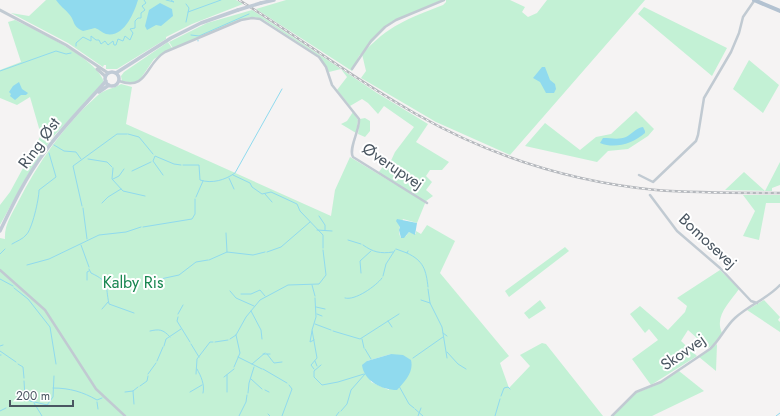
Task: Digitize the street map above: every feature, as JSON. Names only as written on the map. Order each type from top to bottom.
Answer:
[{"type":"main road","points":[[117,74],[119,81],[114,86],[107,83],[107,75],[117,74],[172,38],[195,26],[238,10],[274,0]]},
{"type":"main road","points":[[754,0],[780,11]]},
{"type":"main road","name":"Ring Øst","points":[[0,231],[19,194],[43,154],[70,120],[107,83]]},
{"type":"street","points":[[352,69],[371,41],[385,27],[396,20],[444,0]]},
{"type":"street","points":[[639,174],[654,182],[696,141],[704,98],[731,52],[739,33],[743,17],[754,0]]},
{"type":"street","points":[[0,10],[66,45],[107,75]]},
{"type":"street","name":"Øverupvej","points":[[119,81],[127,84],[136,83],[142,79],[154,60],[165,52],[241,20],[252,18],[260,19],[314,53],[324,63],[332,85],[359,119],[359,127],[351,151],[353,157],[427,202]]},
{"type":"street","name":"Bomosevej","points":[[650,195],[677,231],[720,268],[751,301],[757,303]]},
{"type":"street","points":[[0,270],[45,310],[96,389],[125,416]]},
{"type":"street","name":"Skovvej","points":[[612,416],[636,392],[661,382],[710,349],[716,344],[734,319],[780,285]]},
{"type":"street","points":[[751,301],[752,306]]},
{"type":"green space","points":[[46,0],[236,0],[243,4],[192,24],[166,37],[166,39],[117,69],[106,69],[106,65],[103,67],[68,43],[11,13],[29,16]]},
{"type":"green space","points":[[286,0],[442,0],[391,22],[359,56],[352,71],[256,9]]},
{"type":"green space","points":[[446,0],[510,0],[525,7],[522,12],[528,17],[537,13],[547,0],[645,0],[510,155],[436,122],[361,78],[366,71],[362,54],[372,44],[390,29],[419,14],[443,5]]},
{"type":"green space","points":[[644,7],[727,48],[712,76],[638,14]]},
{"type":"green space","points":[[252,10],[341,69],[329,72],[319,56],[264,20],[255,17],[246,18],[173,48],[169,42],[207,23]]},
{"type":"green space","points":[[15,20],[51,38],[79,55],[99,73],[104,82],[52,138],[27,176],[0,225],[0,205],[10,192],[41,135],[30,97],[17,105],[0,98],[0,70],[21,62],[8,22]]},
{"type":"green space","points":[[168,42],[172,48],[154,59],[141,78],[135,83],[122,81],[121,76],[124,72]]},
{"type":"green space","points":[[749,60],[779,85],[763,113],[733,89]]},
{"type":"green space","name":"Kalby Ris","points":[[341,69],[428,124],[416,142],[449,162],[442,170],[430,170],[426,176],[432,182],[426,190],[433,196],[426,201],[417,223],[403,219],[399,228],[399,233],[401,238],[406,236],[409,232],[416,234],[416,231],[421,234],[427,225],[455,241],[440,273],[509,356],[500,363],[509,388],[530,366],[520,355],[542,343],[546,344],[603,416],[0,416],[0,238],[5,239],[7,224],[11,215],[43,159],[62,132],[85,108],[106,90],[121,84],[132,87],[126,124],[331,216],[335,190],[350,157],[398,186],[378,173],[385,164],[389,165],[395,152],[414,127],[384,106],[378,114],[362,99],[350,106],[337,90],[347,77]],"holes":[[[391,354],[389,390],[371,382],[367,361]]]},
{"type":"green space","points":[[636,111],[654,129],[648,136],[628,149],[608,151],[597,162],[525,146],[545,123],[580,150],[596,137],[611,134]]},
{"type":"green space","points":[[353,112],[358,120],[356,133],[341,124],[347,121]]},
{"type":"green space","points":[[365,118],[370,121],[370,131],[365,137],[358,134],[360,119]]},
{"type":"green space","points":[[780,162],[780,185],[772,188],[772,191],[765,191]]},
{"type":"green space","points":[[744,172],[765,191],[725,190]]},
{"type":"green space","points":[[743,195],[780,195],[780,203],[766,203],[759,240],[743,236],[755,211]]},
{"type":"green space","points":[[565,247],[569,251],[509,297],[505,291]]},
{"type":"green space","points":[[720,270],[739,289],[721,315],[720,327],[722,333],[715,344],[708,348],[688,330],[681,341],[697,356],[651,385],[632,359],[658,340],[649,329],[645,333],[630,314],[640,306],[668,330],[685,312],[687,306],[677,298]]},
{"type":"green space","points":[[540,300],[546,308],[529,319],[524,313]]},
{"type":"green space","points":[[764,300],[780,317],[778,320],[780,322],[780,332],[747,310]]},
{"type":"green space","points":[[717,344],[716,371],[699,357]]},
{"type":"green space","points":[[679,371],[704,391],[652,416],[613,416],[636,393],[654,386]]},
{"type":"water","points":[[56,0],[138,0],[131,18],[123,28],[118,32],[106,34],[95,28],[83,31],[79,29],[69,14]]},
{"type":"water","points":[[160,3],[172,9],[173,16],[161,26],[156,25],[147,30],[145,26],[149,10]]},
{"type":"water","points":[[542,67],[545,67],[550,80],[555,84],[556,89],[554,93],[546,93],[540,82],[533,78]]},
{"type":"water","points":[[19,82],[22,89],[28,93],[26,95],[21,95],[15,100],[10,96],[11,94],[9,92],[13,86]]},
{"type":"water","points":[[643,127],[645,133],[629,143],[612,146],[600,143],[603,138],[623,138]]},
{"type":"water","points":[[397,219],[417,223],[415,235],[409,232],[404,238],[401,238],[399,230],[400,227],[396,221]]},
{"type":"water","points":[[391,354],[403,355],[411,360],[412,364],[406,380],[397,390],[391,390],[375,384],[366,376],[362,365],[367,361]]},
{"type":"waterway","points":[[76,46],[76,43],[83,37],[91,41],[91,36],[96,40],[99,40],[101,44],[105,41],[108,45],[113,41],[114,45],[116,45],[118,39],[123,41],[125,36],[130,40],[133,33],[130,29],[135,28],[135,21],[138,18],[141,18],[141,13],[145,10],[142,6],[146,3],[144,0]]},
{"type":"waterway","points":[[166,0],[174,2],[171,0]]},
{"type":"waterway","points":[[188,12],[221,0]]},
{"type":"waterway","points":[[186,4],[189,8],[186,22]]},
{"type":"waterway","points":[[191,35],[199,36],[249,14]]},
{"type":"waterway","points":[[0,71],[56,51],[66,54],[71,53]]},
{"type":"waterway","points":[[183,165],[199,165],[200,180],[209,182],[227,178],[235,173],[282,89]]},
{"type":"waterway","points":[[82,206],[73,166],[117,134],[127,134]]},
{"type":"waterway","points":[[128,134],[139,137],[153,154]]},
{"type":"waterway","points":[[54,145],[64,151],[76,152],[81,159]]},
{"type":"waterway","points":[[12,244],[23,238],[31,227],[39,190],[56,177],[49,153]]},
{"type":"waterway","points":[[163,175],[153,161],[155,156],[174,164],[181,165]]},
{"type":"waterway","points":[[88,159],[107,162],[112,167]]},
{"type":"waterway","points":[[132,171],[151,162]]},
{"type":"waterway","points":[[113,168],[112,179],[123,191],[145,196]]},
{"type":"waterway","points":[[113,179],[119,176],[124,169]]},
{"type":"waterway","points":[[233,175],[250,183],[252,187],[262,194],[271,192],[297,204],[300,211],[323,235],[323,248]]},
{"type":"waterway","points":[[229,178],[234,189]]},
{"type":"waterway","points":[[196,197],[203,181]]},
{"type":"waterway","points":[[102,203],[108,197],[121,189]]},
{"type":"waterway","points":[[265,194],[272,202]]},
{"type":"waterway","points":[[143,227],[192,219],[195,214],[195,199]]},
{"type":"waterway","points":[[83,208],[87,239]]},
{"type":"waterway","points":[[319,216],[325,225],[325,230]]},
{"type":"waterway","points":[[267,252],[281,247],[310,222]]},
{"type":"waterway","points":[[27,265],[49,259],[99,235],[126,232],[141,227]]},
{"type":"waterway","points":[[317,230],[332,231]]},
{"type":"waterway","points":[[226,233],[227,252]]},
{"type":"waterway","points":[[348,240],[361,244]]},
{"type":"waterway","points":[[81,245],[89,267]]},
{"type":"waterway","points":[[363,245],[377,252],[393,252]]},
{"type":"waterway","points":[[0,254],[5,249]]},
{"type":"waterway","points":[[396,249],[407,253],[408,251]]},
{"type":"waterway","points":[[230,339],[236,335],[246,317],[260,300],[288,285],[319,284],[326,275],[323,250]]},
{"type":"waterway","points":[[383,276],[386,264],[395,250]]},
{"type":"waterway","points":[[361,273],[360,261],[371,251]]},
{"type":"waterway","points":[[209,260],[227,252],[253,255],[265,252]]},
{"type":"waterway","points":[[407,253],[421,263],[425,271],[428,287]]},
{"type":"waterway","points":[[156,280],[179,275],[196,262],[208,260]]},
{"type":"waterway","points":[[89,269],[91,273],[101,279],[106,285],[109,304],[134,313]]},
{"type":"waterway","points":[[87,280],[87,272],[89,271]]},
{"type":"waterway","points":[[345,298],[360,295],[370,289],[382,278]]},
{"type":"waterway","points":[[0,279],[13,286]]},
{"type":"waterway","points":[[312,285],[315,296]]},
{"type":"waterway","points":[[14,288],[28,299],[50,327],[56,364]]},
{"type":"waterway","points":[[428,289],[430,303],[442,327],[447,358]]},
{"type":"waterway","points":[[241,294],[251,294],[260,290],[265,296]]},
{"type":"waterway","points":[[230,291],[236,298],[254,306]]},
{"type":"waterway","points":[[314,369],[311,365],[317,358],[312,330],[316,317],[315,298]]},
{"type":"waterway","points":[[421,300],[430,303]]},
{"type":"waterway","points":[[102,309],[108,302]]},
{"type":"waterway","points":[[178,314],[183,305]]},
{"type":"waterway","points":[[316,307],[325,309]]},
{"type":"waterway","points":[[251,311],[261,330],[262,339]]},
{"type":"waterway","points":[[317,314],[322,316]]},
{"type":"waterway","points":[[333,331],[360,339],[399,314]]},
{"type":"waterway","points":[[178,317],[177,321],[190,342]]},
{"type":"waterway","points":[[388,321],[392,327]]},
{"type":"waterway","points":[[315,324],[331,330]]},
{"type":"waterway","points":[[164,346],[166,339],[181,329]]},
{"type":"waterway","points":[[150,331],[161,330],[170,337]]},
{"type":"waterway","points":[[312,331],[310,342],[314,340]]},
{"type":"waterway","points":[[443,333],[447,336]]},
{"type":"waterway","points":[[234,367],[240,353],[236,335]]},
{"type":"waterway","points":[[413,358],[443,337]]},
{"type":"waterway","points":[[362,339],[364,348]]},
{"type":"waterway","points":[[215,342],[228,340]]},
{"type":"waterway","points":[[196,374],[197,359],[210,342],[213,342]]},
{"type":"waterway","points":[[191,344],[199,357]]},
{"type":"waterway","points":[[157,361],[163,347]]},
{"type":"waterway","points":[[365,349],[371,359]]},
{"type":"waterway","points":[[0,351],[16,362]]},
{"type":"waterway","points":[[447,352],[458,364],[466,369]]},
{"type":"waterway","points":[[252,364],[265,353]]},
{"type":"waterway","points":[[263,354],[270,354]]},
{"type":"waterway","points":[[267,354],[274,363],[282,362]]},
{"type":"waterway","points":[[238,357],[262,369]]},
{"type":"waterway","points":[[315,361],[317,366]]},
{"type":"waterway","points":[[148,374],[156,363]]},
{"type":"waterway","points":[[18,364],[23,367],[24,378]]},
{"type":"waterway","points":[[321,365],[314,371],[314,377],[322,385],[364,374]]},
{"type":"waterway","points":[[248,393],[249,383],[254,367]]},
{"type":"waterway","points":[[197,369],[203,384],[203,393]]},
{"type":"waterway","points":[[224,377],[234,369]]},
{"type":"waterway","points":[[263,369],[287,383]]},
{"type":"waterway","points":[[341,411],[347,404],[351,390],[365,374]]},
{"type":"waterway","points":[[227,375],[227,392]]},
{"type":"waterway","points":[[47,405],[53,397],[54,376]]},
{"type":"waterway","points":[[140,386],[147,381],[148,376]]},
{"type":"waterway","points":[[251,379],[262,389]]},
{"type":"waterway","points":[[24,381],[25,397],[30,401],[52,406]]},
{"type":"waterway","points":[[190,392],[202,385]]},
{"type":"waterway","points":[[282,416],[292,389],[289,385]]},
{"type":"waterway","points":[[399,386],[409,404],[414,408]]},
{"type":"waterway","points":[[125,392],[133,391],[138,387]]},
{"type":"waterway","points":[[501,396],[504,388],[508,387],[510,389]]},
{"type":"waterway","points":[[53,388],[76,391],[97,400],[102,398]]},
{"type":"waterway","points":[[265,390],[269,392]]},
{"type":"waterway","points":[[133,391],[134,404]]},
{"type":"waterway","points":[[239,416],[246,402],[247,395]]},
{"type":"waterway","points":[[495,416],[500,399]]},
{"type":"waterway","points":[[97,402],[98,409]]},
{"type":"waterway","points":[[34,403],[42,416]]},
{"type":"waterway","points":[[0,411],[6,408]]},
{"type":"waterway","points":[[418,416],[421,408]]},
{"type":"waterway","points":[[415,409],[423,416]]},
{"type":"waterway","points":[[336,416],[339,412]]},
{"type":"waterway","points":[[776,416],[780,413]]},
{"type":"railway","points":[[239,0],[349,73],[416,114],[473,142],[532,165],[593,181],[656,190],[687,192],[780,193]]}]
